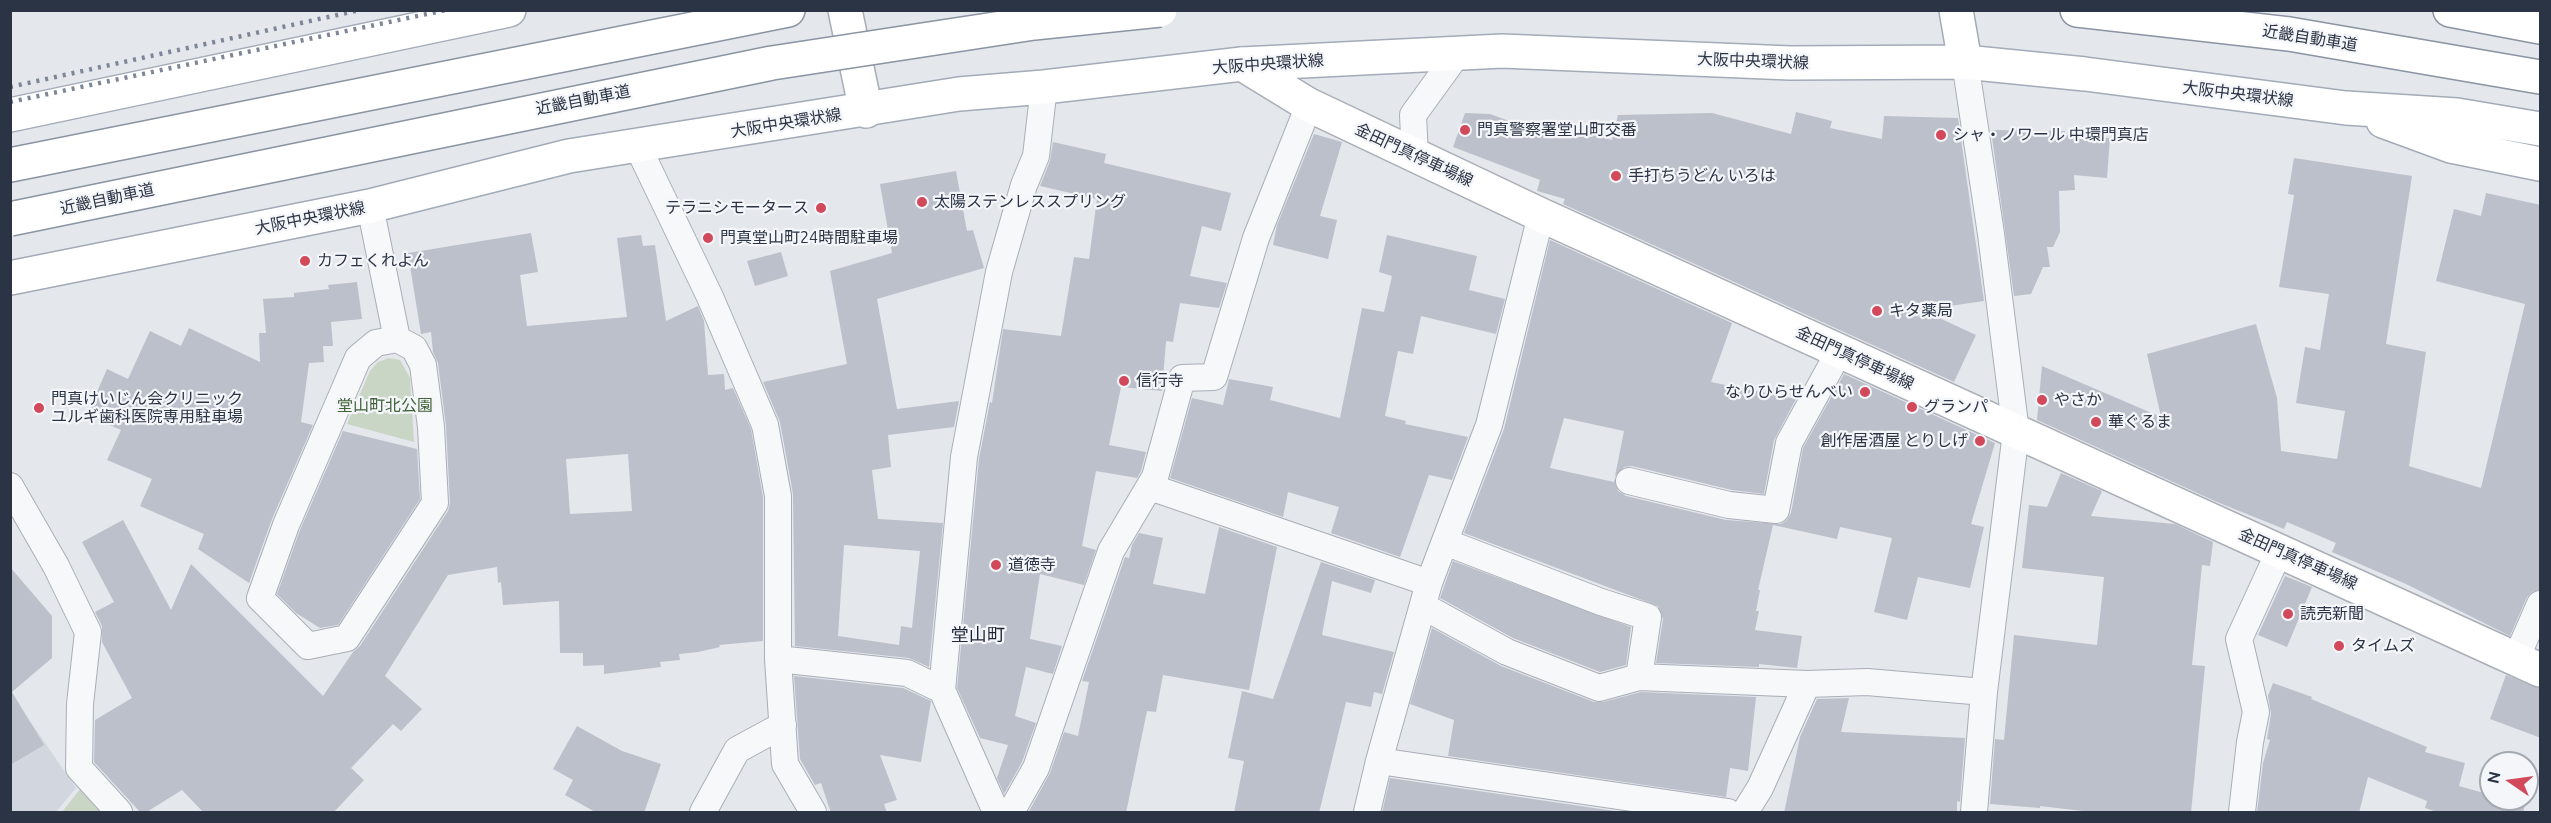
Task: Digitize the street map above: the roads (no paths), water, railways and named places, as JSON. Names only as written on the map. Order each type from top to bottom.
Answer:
[{"type":"main road","points":[[10,115],[509,10]]},
{"type":"main road","points":[[10,165],[788,10]]},
{"type":"main road","points":[[844,10],[866,111]]},
{"type":"main road","name":"近畿自動車道","points":[[10,219],[771,63],[1034,23],[1160,10]]},
{"type":"main road","points":[[1956,10],[1965,62]]},
{"type":"main road","name":"近畿自動車道","points":[[2078,10],[2289,34],[2541,77]]},
{"type":"main road","points":[[2450,10],[2541,27]]},
{"type":"main road","name":"大阪中央環状線","points":[[10,278],[370,206],[569,156],[866,111],[959,94],[1044,87],[1242,64],[1502,51],[1790,63],[1965,62],[2085,74],[2346,108],[2457,115],[2541,129]]},
{"type":"main road","name":"金田門真停車場線","points":[[1242,64],[1309,105],[1541,215],[2279,552],[2362,587],[2528,665]]},
{"type":"main road","points":[[2346,108],[2451,146],[2541,164]]},
{"type":"street","points":[[1415,156],[1413,115],[1458,53]]},
{"type":"street","points":[[1965,62],[1991,234],[2016,432],[1984,692],[1974,813]]},
{"type":"street","points":[[996,813],[942,690],[964,457],[999,272],[1024,185],[1036,156],[1044,87]]},
{"type":"street","points":[[1011,813],[1036,768],[1111,551],[1150,487],[1182,378],[1214,377],[1256,238],[1309,105]]},
{"type":"street","points":[[638,147],[710,297],[765,425],[778,496],[778,659],[785,764],[813,813]]},
{"type":"street","points":[[370,206],[397,339]]},
{"type":"street","points":[[1367,813],[1379,761],[1426,595],[1489,425],[1541,215]]},
{"type":"street","points":[[397,339],[414,348],[423,365],[432,427],[435,503],[347,638],[308,646],[260,598],[286,525],[358,358],[376,344],[397,339]]},
{"type":"street","points":[[1629,481],[1729,505],[1776,510],[1789,443],[1840,350]]},
{"type":"street","points":[[10,486],[56,566],[88,632],[80,704],[79,768],[119,813]]},
{"type":"street","points":[[1150,487],[1426,595],[1507,652],[1599,688],[1639,677],[1807,684],[1867,682],[1984,692]]},
{"type":"street","points":[[1445,542],[1601,602],[1648,617],[1639,677]]},
{"type":"street","points":[[2242,813],[2250,742],[2256,712],[2239,639],[2279,552]]},
{"type":"street","points":[[2528,665],[2541,604]]},
{"type":"street","points":[[778,659],[907,673],[942,690]]},
{"type":"street","points":[[1745,813],[1760,800],[1807,684]]},
{"type":"street","points":[[703,813],[737,750],[783,725]]},
{"type":"street","points":[[1379,761],[1728,813]]},
{"type":"railway","points":[[10,87],[360,10]]},
{"type":"railway","points":[[10,102],[446,10]]},
{"type":"place","name":"門真警察署堂山町交番","points":[[1465,130]]},
{"type":"place","name":"シャ・ノワール 中環門真店","points":[[1941,135]]},
{"type":"place","name":"手打ちうどん いろは","points":[[1616,176]]},
{"type":"place","name":"太陽ステンレススプリング","points":[[922,202]]},
{"type":"place","name":"テラニシモータース","points":[[821,208]]},
{"type":"place","name":"門真堂山町24時間駐車場","points":[[708,238]]},
{"type":"place","name":"カフェくれよん","points":[[305,261]]},
{"type":"place","name":"キタ薬局","points":[[1877,311]]},
{"type":"place","name":"信行寺","points":[[1124,381]]},
{"type":"place","name":"なりひらせんべい","points":[[1865,392]]},
{"type":"place","name":"やさか","points":[[2042,400]]},
{"type":"place","name":"グランパ","points":[[1912,407]]},
{"type":"place","name":"門真けいじん会クリニック ユルギ歯科医院専用駐車場","points":[[39,408]]},
{"type":"place","name":"華ぐるま","points":[[2096,422]]},
{"type":"place","name":"創作居酒屋 とりしげ","points":[[1980,441]]},
{"type":"place","name":"道徳寺","points":[[996,565]]},
{"type":"place","name":"読売新聞","points":[[2288,614]]},
{"type":"place","name":"タイムズ","points":[[2339,646]]},
{"type":"district","name":"堂山町","points":[[978,635]]},
{"type":"park label","name":"堂山町北公園","points":[[385,406]]}]
